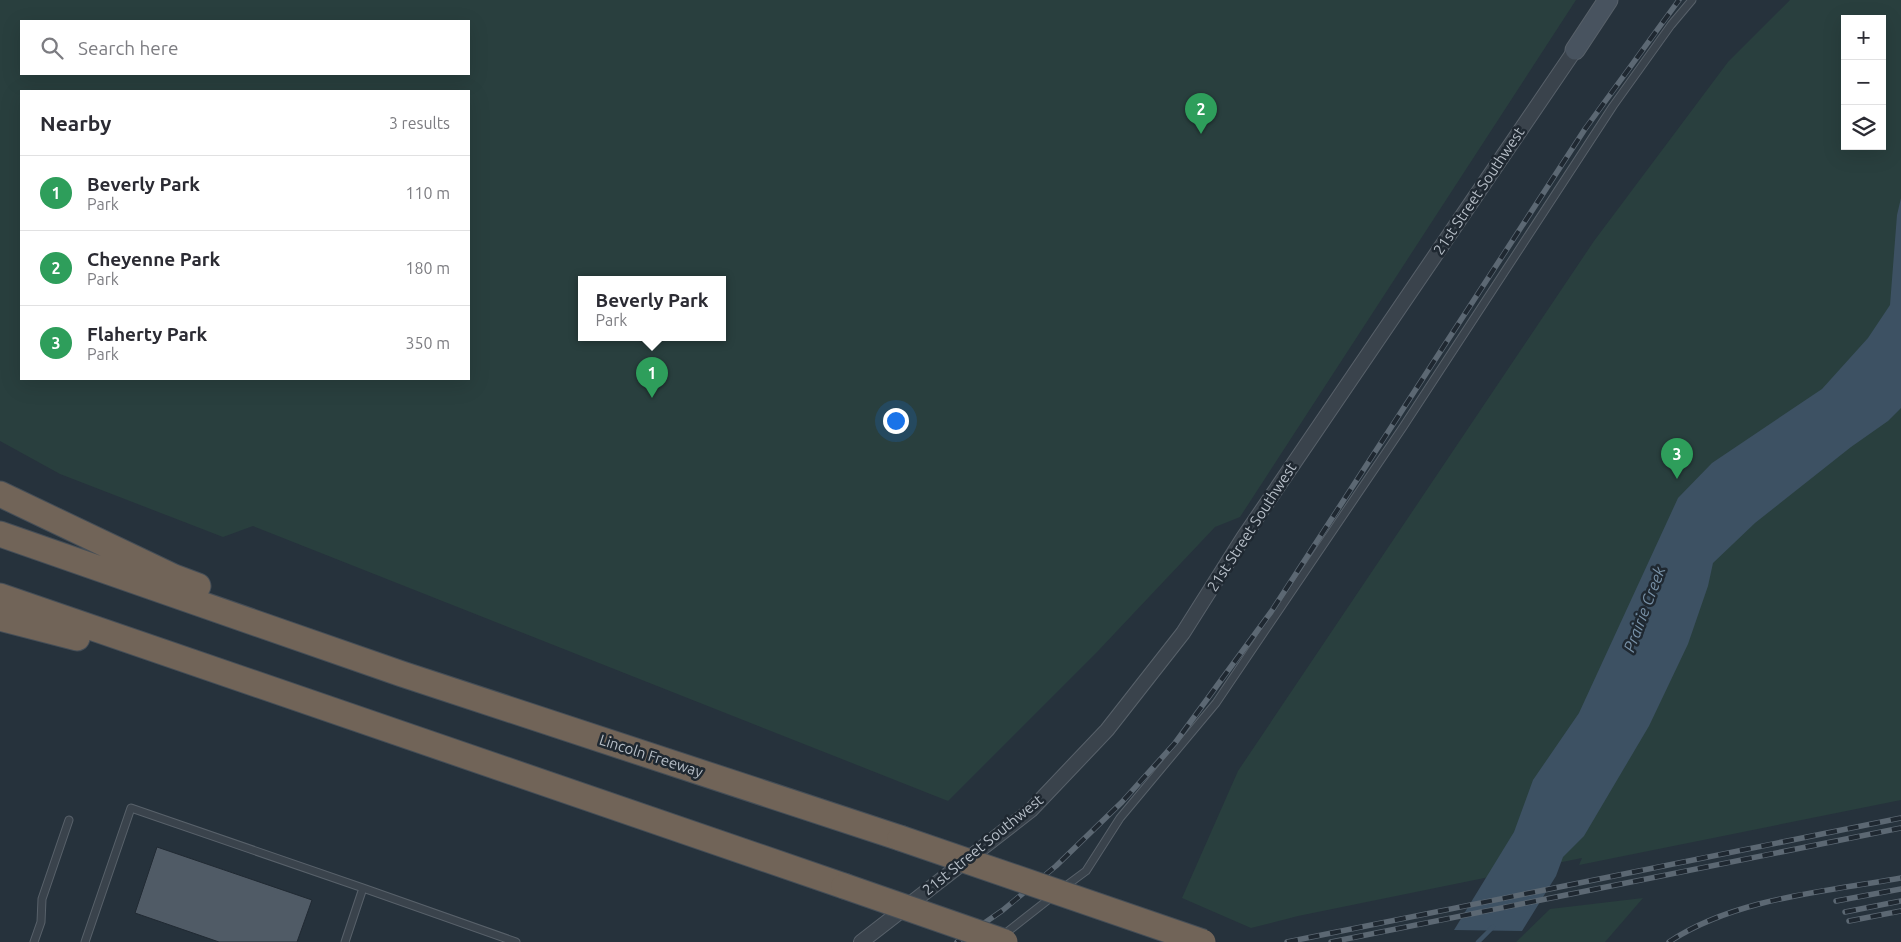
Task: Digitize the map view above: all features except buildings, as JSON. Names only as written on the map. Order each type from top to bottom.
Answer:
[{"type":"highway","points":[[0,494],[174,577],[307,627],[402,674]]},
{"type":"highway","points":[[0,534],[402,674]]},
{"type":"highway","points":[[0,596],[1005,942]]},
{"type":"highway","points":[[0,618],[281,692]]},
{"type":"highway","name":"Lincoln Freeway","points":[[402,674],[900,838],[1203,942]]},
{"type":"street","points":[[1575,50],[1608,0]]},
{"type":"street","name":"21st Street Southwest","points":[[861,942],[1031,810],[1107,730],[1183,633],[1243,538],[1575,50]]},
{"type":"lane","points":[[994,942],[1086,871],[1120,818],[1216,703],[1376,468],[1613,106],[1671,25],[1692,0]]},
{"type":"lane","points":[[86,942],[131,808],[516,942]]},
{"type":"lane","points":[[34,942],[41,922],[42,899],[68,820]]},
{"type":"lane","points":[[345,942],[363,888]]},
{"type":"green space","points":[[0,0],[1576,0],[1240,517],[1215,527],[1098,651],[948,801],[253,526],[223,537],[60,474],[0,441]]},
{"type":"green space","points":[[1790,0],[1901,0],[1901,800],[1579,865],[1582,858],[1298,916],[1251,928],[1182,898],[1238,771],[1594,241],[1728,62]]},
{"type":"green space","points":[[1643,898],[1605,942],[1516,942],[1550,909]]},
{"type":"water","points":[[1901,198],[1901,408],[1888,421],[1851,447],[1755,523],[1713,563],[1708,586],[1688,644],[1649,726],[1584,836],[1563,857],[1556,876],[1522,931],[1454,930],[1514,832],[1533,780],[1579,713],[1678,498],[1712,463],[1822,389],[1868,338],[1890,305],[1897,215]]},
{"type":"waterway","name":"Prairie Creek","points":[[1478,942],[1493,927]]},
{"type":"railway","points":[[957,942],[1003,910],[1056,866],[1122,802],[1175,743],[1271,612],[1585,129],[1679,0]]},
{"type":"railway","points":[[1287,942],[1901,818]]},
{"type":"railway","points":[[1331,942],[1901,828]]},
{"type":"railway","points":[[1669,942],[1695,927],[1722,915],[1751,906],[1811,893],[1901,878]]},
{"type":"railway","points":[[1836,901],[1901,889]]},
{"type":"railway","points":[[1845,912],[1901,901]]},
{"type":"railway","points":[[1849,921],[1901,911]]},
{"type":"place","name":"Cheyenne Park","points":[[1201,134]]},
{"type":"place","name":"Beverly Park","points":[[652,398]]},
{"type":"place","name":"Flaherty Park","points":[[1677,479]]}]
